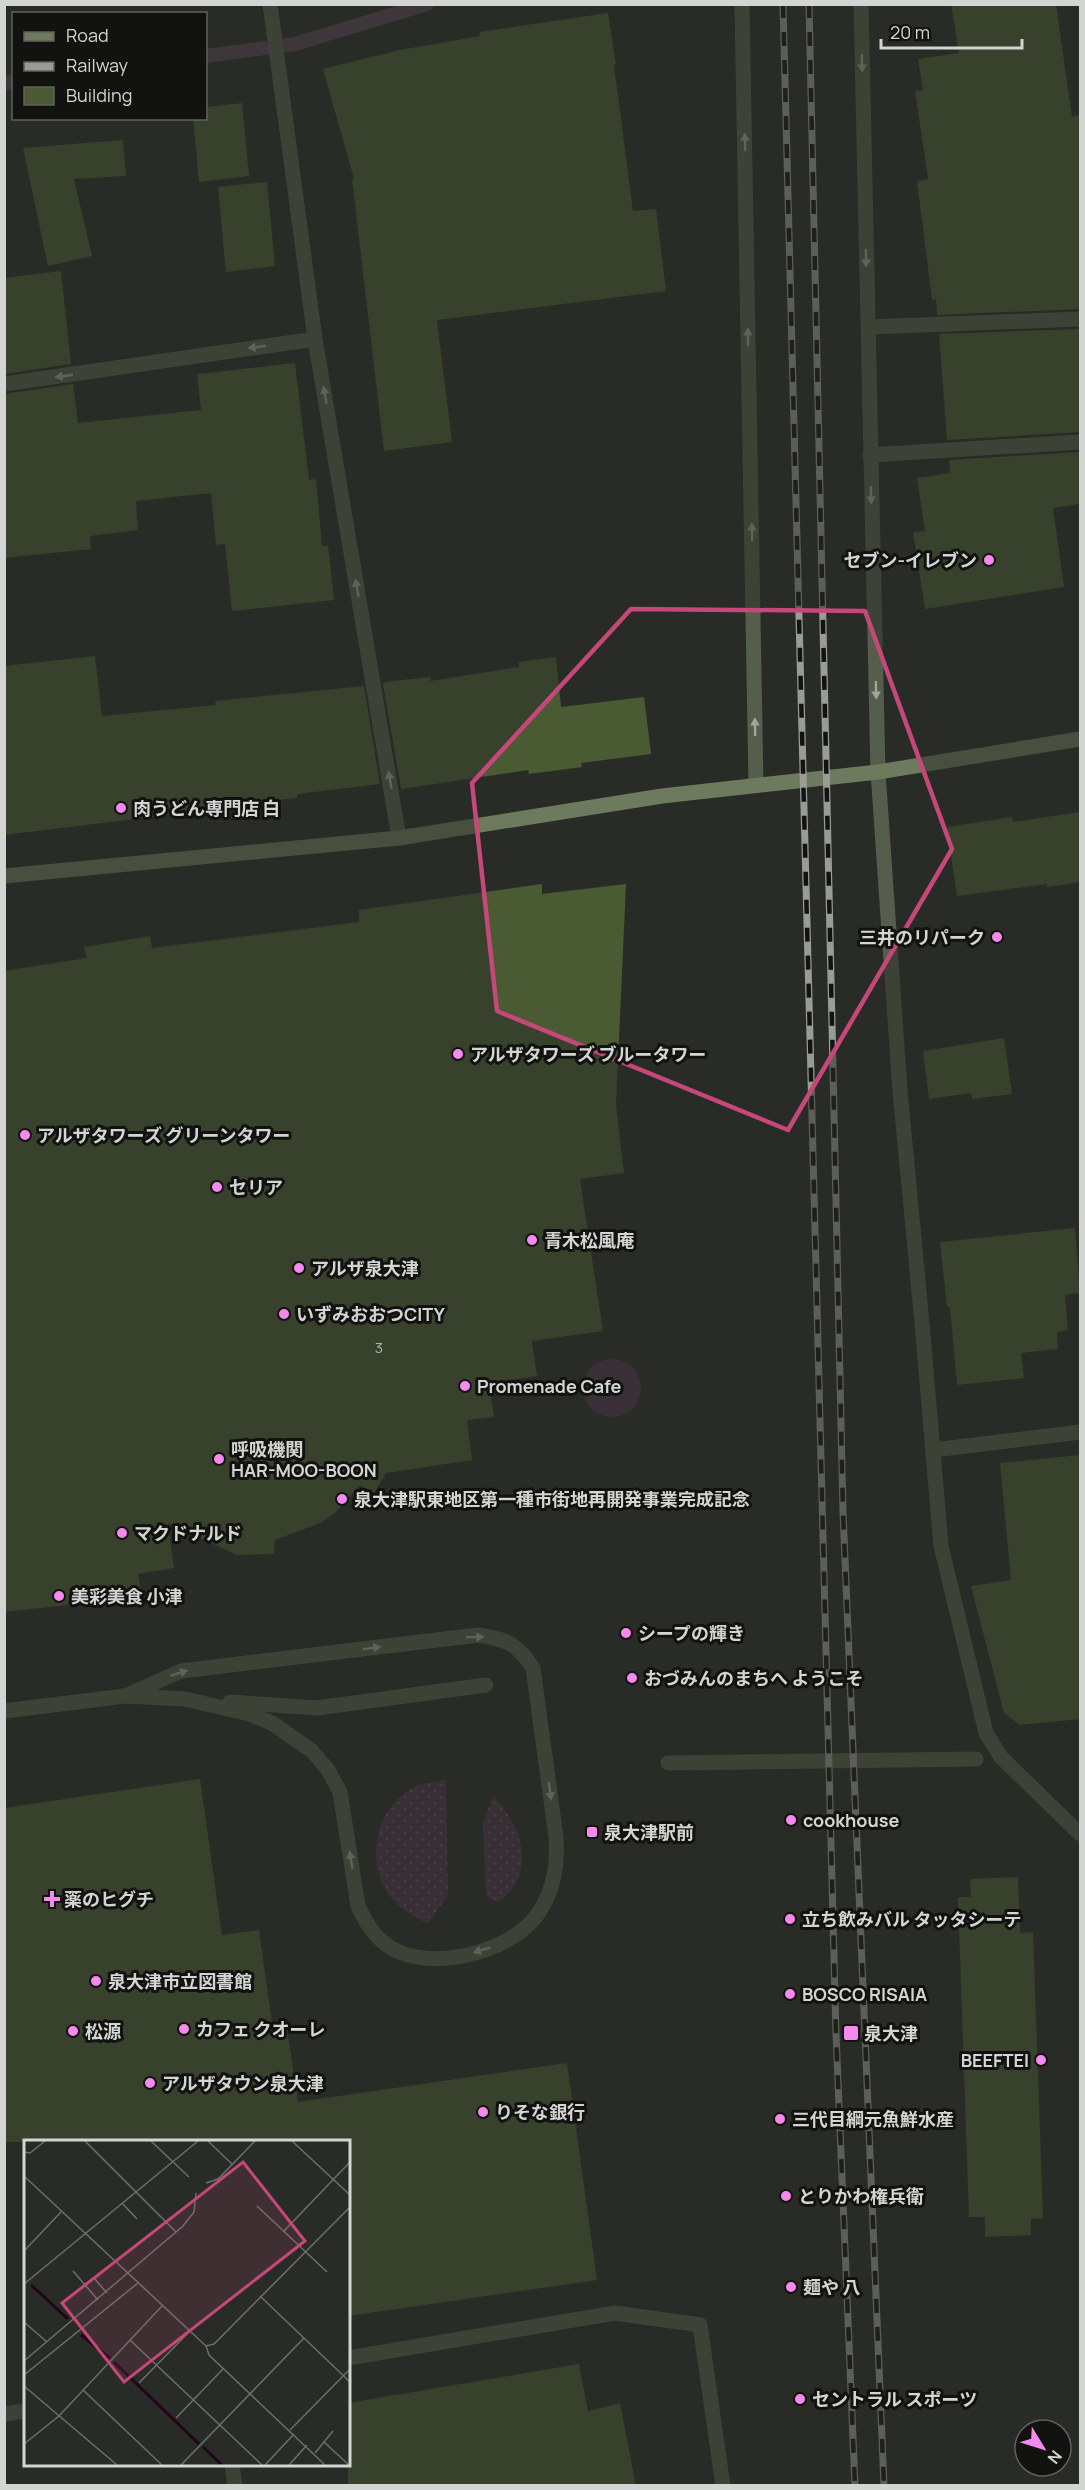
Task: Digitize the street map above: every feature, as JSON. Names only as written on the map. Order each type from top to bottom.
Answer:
[{"type":"street","points":[[742,4],[756,785]]},
{"type":"street","points":[[861,4],[878,772],[900,1091],[941,1546],[986,1733],[1001,1757],[1080,1834]]},
{"type":"street","points":[[271,10],[315,339],[399,838]]},
{"type":"street","points":[[868,327],[1080,319]]},
{"type":"street","points":[[4,384],[315,339]]},
{"type":"street","points":[[870,455],[1080,442]]},
{"type":"street","points":[[4,876],[399,838],[662,796],[878,772],[1080,739]]},
{"type":"street","points":[[933,1450],[1080,1432]]},
{"type":"street","points":[[125,1696],[181,1671],[478,1635],[501,1638],[521,1651],[533,1668],[556,1838],[557,1859],[554,1880],[547,1899],[536,1917],[521,1931],[504,1943],[484,1950],[452,1957],[425,1959],[407,1956],[391,1948],[376,1936],[358,1906],[340,1792],[328,1770],[312,1751],[272,1723],[249,1714],[185,1699]]},
{"type":"street","points":[[4,1712],[125,1696],[317,1708],[486,1685]]},
{"type":"street","points":[[668,1763],[976,1759]]},
{"type":"street","points":[[350,2358],[615,2313],[700,2325],[723,2486]]},
{"type":"street","points":[[4,2414],[24,2411]]},
{"type":"street","points":[[232,2466],[235,2486]]},
{"type":"highlighted area","points":[[631,609],[865,611],[952,849],[788,1130],[497,1011],[472,783]]},
{"type":"shaded area","points":[[606,1359],[618,1359],[633,1367],[641,1382],[641,1394],[633,1409],[618,1417],[606,1417],[591,1409],[583,1394],[583,1382],[591,1367]]},
{"type":"shaded area","points":[[446,1780],[448,1895],[428,1924],[402,1908],[385,1888],[376,1857],[377,1841],[388,1811],[398,1799],[415,1787]]},
{"type":"shaded area","points":[[493,1797],[512,1821],[522,1849],[522,1864],[518,1878],[511,1890],[499,1901],[492,1900],[486,1894],[483,1822]]},
{"type":"building","points":[[951,4],[1056,4],[1072,117],[1080,115],[1080,309],[937,315],[936,299],[932,300],[917,181],[928,179],[915,91],[923,90],[918,59],[959,53]]},
{"type":"building","points":[[608,13],[633,211],[656,209],[666,291],[437,320],[452,442],[384,451],[352,179],[354,179],[323,69],[400,50],[480,36],[479,32]]},
{"type":"building","points":[[242,103],[249,176],[199,182],[193,120],[207,120],[207,107]]},
{"type":"building","points":[[123,140],[126,176],[74,179],[92,256],[48,266],[23,148]]},
{"type":"building","points":[[267,182],[275,266],[226,272],[218,187]]},
{"type":"building","points":[[61,271],[71,364],[4,374],[4,278]]},
{"type":"building","points":[[1080,329],[1080,432],[947,440],[939,334]]},
{"type":"building","points":[[295,363],[309,480],[316,479],[322,546],[328,546],[334,600],[232,611],[225,544],[216,545],[211,493],[136,501],[138,530],[90,536],[91,549],[4,558],[4,394],[73,384],[78,423],[201,410],[197,374]]},
{"type":"building","points":[[1080,452],[1080,504],[1053,508],[1064,587],[925,609],[913,532],[925,531],[917,478],[950,473],[949,460]]},
{"type":"building","points":[[95,656],[102,716],[216,705],[215,701],[364,686],[380,784],[297,794],[297,798],[210,807],[210,810],[4,835],[4,666]]},
{"type":"building","points":[[556,657],[561,707],[644,697],[651,754],[581,763],[582,767],[529,774],[528,770],[401,789],[384,682],[430,677],[430,681],[519,667],[519,662]]},
{"type":"building","points":[[1080,812],[1080,882],[957,896],[947,827],[1012,817],[1013,822]]},
{"type":"building","name":"アルザ泉大津","points":[[542,884],[542,894],[626,884],[616,1105],[624,1173],[580,1179],[603,1331],[532,1341],[537,1376],[489,1383],[494,1417],[467,1420],[472,1460],[386,1473],[373,1495],[360,1485],[335,1513],[320,1523],[275,1540],[274,1554],[237,1555],[168,1523],[174,1568],[138,1574],[142,1597],[4,1612],[4,971],[87,958],[84,947],[150,936],[152,948],[359,922],[359,910]]},
{"type":"building","points":[[1004,1038],[1012,1094],[972,1099],[971,1093],[929,1099],[923,1051]]},
{"type":"building","points":[[1075,1228],[1080,1293],[1065,1295],[1068,1330],[1057,1332],[1058,1349],[1021,1353],[1024,1378],[957,1385],[950,1307],[947,1307],[940,1242]]},
{"type":"building","points":[[1080,1455],[1080,1719],[1020,1725],[1004,1713],[971,1586],[1011,1580],[1000,1463]]},
{"type":"building","name":"アルザタウン泉大津","points":[[200,1779],[222,1935],[259,1930],[273,2030],[287,2028],[298,2102],[567,2063],[597,2280],[350,2316],[350,2140],[24,2140],[24,2142],[4,2142],[4,1808]]},
{"type":"building","points":[[1018,1877],[1020,1933],[1033,1932],[1043,2218],[1031,2219],[1031,2235],[985,2237],[985,2217],[969,2217],[958,1897],[971,1897],[970,1879]]},
{"type":"building","points":[[579,2364],[588,2411],[620,2403],[636,2486],[348,2486],[350,2403]]},
{"type":"waterway","points":[[207,56],[295,44],[427,4]]},
{"type":"waterway","points":[[4,83],[12,82]]},
{"type":"railway","points":[[783,4],[836,2034],[855,2486]]},
{"type":"railway","points":[[809,4],[843,1512],[884,2486]]},
{"type":"place","name":"セブン-イレブン","points":[[989,560]]},
{"type":"place","name":"肉うどん専門店 白","points":[[121,808]]},
{"type":"place","name":"三井のリパーク","points":[[997,937]]},
{"type":"place","name":"アルザタワーズ ブルータワー","points":[[458,1054]]},
{"type":"place","name":"アルザタワーズ グリーンタワー","points":[[25,1135]]},
{"type":"place","name":"セリア","points":[[217,1187]]},
{"type":"place","name":"青木松風庵","points":[[532,1240]]},
{"type":"place","name":"アルザ泉大津","points":[[299,1268]]},
{"type":"place","name":"いずみおおつCITY","points":[[284,1314]]},
{"type":"place","name":"Promenade Cafe","points":[[465,1386]]},
{"type":"place","name":"呼吸機関 HAR-MOO-BOON","points":[[219,1459]]},
{"type":"place","name":"泉大津駅東地区第一種市街地再開発事業完成記念","points":[[342,1499]]},
{"type":"place","name":"マクドナルド","points":[[122,1533]]},
{"type":"place","name":"美彩美食 小津","points":[[59,1596]]},
{"type":"place","name":"シープの輝き","points":[[626,1633]]},
{"type":"place","name":"おづみんのまちへ ようこそ","points":[[632,1678]]},
{"type":"place","name":"cookhouse","points":[[791,1820]]},
{"type":"place","name":"泉大津駅前","points":[[592,1832]]},
{"type":"place","name":"薬のヒグチ","points":[[52,1899]]},
{"type":"place","name":"立ち飲みバル タッタシーテ","points":[[790,1919]]},
{"type":"place","name":"泉大津市立図書館","points":[[96,1981]]},
{"type":"place","name":"BOSCO RISAIA","points":[[790,1994]]},
{"type":"place","name":"カフェ クオーレ","points":[[184,2029]]},
{"type":"place","name":"松源","points":[[73,2031]]},
{"type":"place","name":"泉大津","points":[[851,2033]]},
{"type":"place","name":"BEEFTEI","points":[[1041,2060]]},
{"type":"place","name":"アルザタウン泉大津","points":[[150,2083]]},
{"type":"place","name":"りそな銀行","points":[[483,2112]]},
{"type":"place","name":"三代目綱元魚鮮水産","points":[[780,2119]]},
{"type":"place","name":"とりかわ権兵衛","points":[[786,2196]]},
{"type":"place","name":"麺や 八","points":[[791,2287]]},
{"type":"place","name":"セントラル スポーツ","points":[[800,2399]]}]
